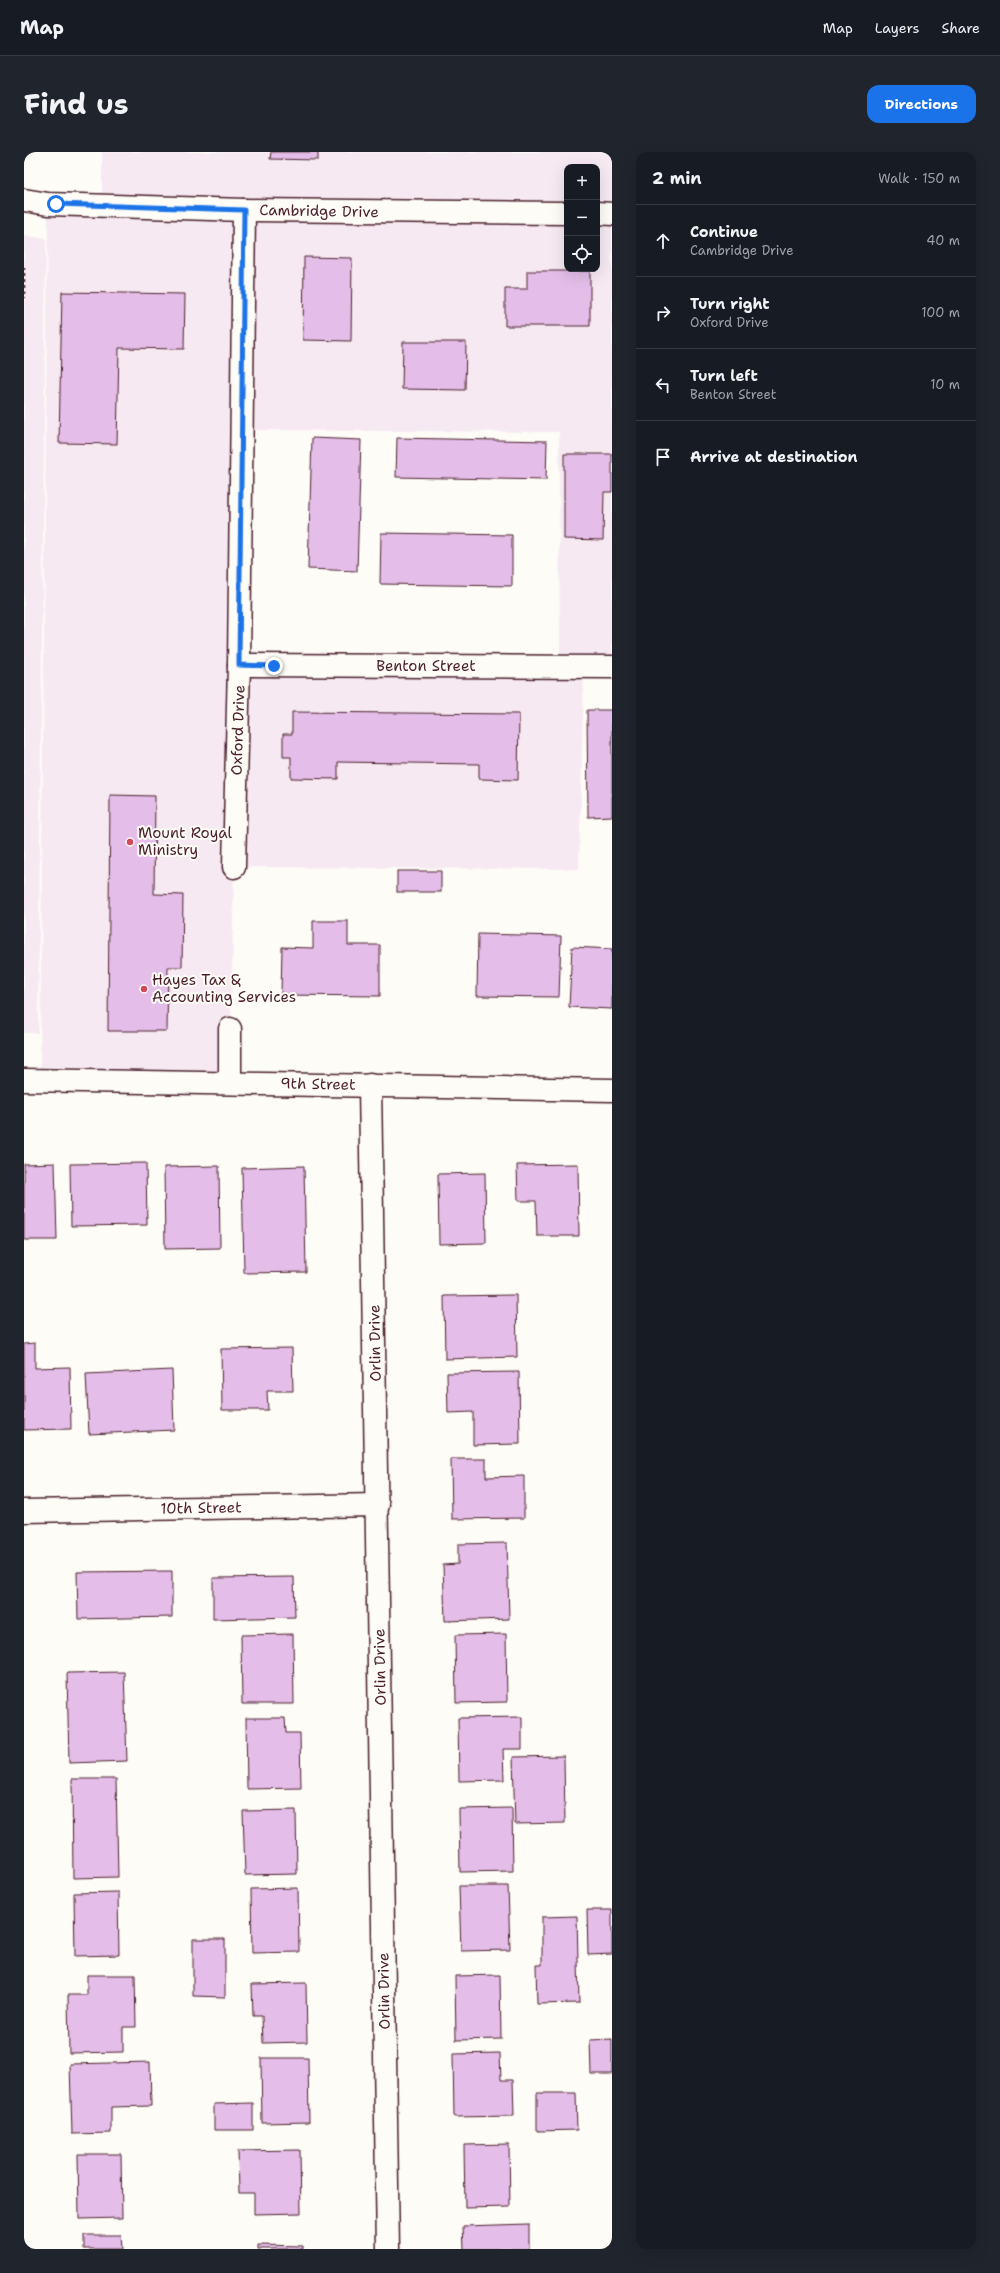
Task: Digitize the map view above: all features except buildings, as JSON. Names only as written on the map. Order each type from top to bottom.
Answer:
[{"type":"street","name":"Cambridge Drive","points":[[24,200],[48,204],[244,210],[564,213]]},
{"type":"street","name":"Oxford Drive","points":[[234,867],[239,665],[244,210]]},
{"type":"street","points":[[600,213],[612,214]]},
{"type":"street","name":"Benton Street","points":[[239,665],[612,667]]},
{"type":"street","points":[[230,1029],[230,1082]]},
{"type":"street","name":"9th Street","points":[[24,1080],[230,1082],[612,1090]]},
{"type":"street","name":"Orlin Drive","points":[[370,1086],[378,1505],[388,2249]]},
{"type":"street","name":"10th Street","points":[[24,1511],[378,1505]]},
{"type":"path","points":[[24,267],[24,298]]},
{"type":"shaded area","points":[[102,152],[612,152],[612,667],[584,668],[579,869],[234,867],[230,1082],[40,1080],[48,204],[102,206]],"holes":[[[242,430],[559,432],[560,667],[240,665]]]},
{"type":"shaded area","points":[[24,236],[46,238],[38,1033],[24,1033]]},
{"type":"place","name":"Mount Royal Ministry","points":[[130,842]]},
{"type":"place","name":"Hayes Tax & Accounting Services","points":[[144,989]]},
{"type":"route","points":[[56,204],[244,210],[239,665],[274,666]]}]
